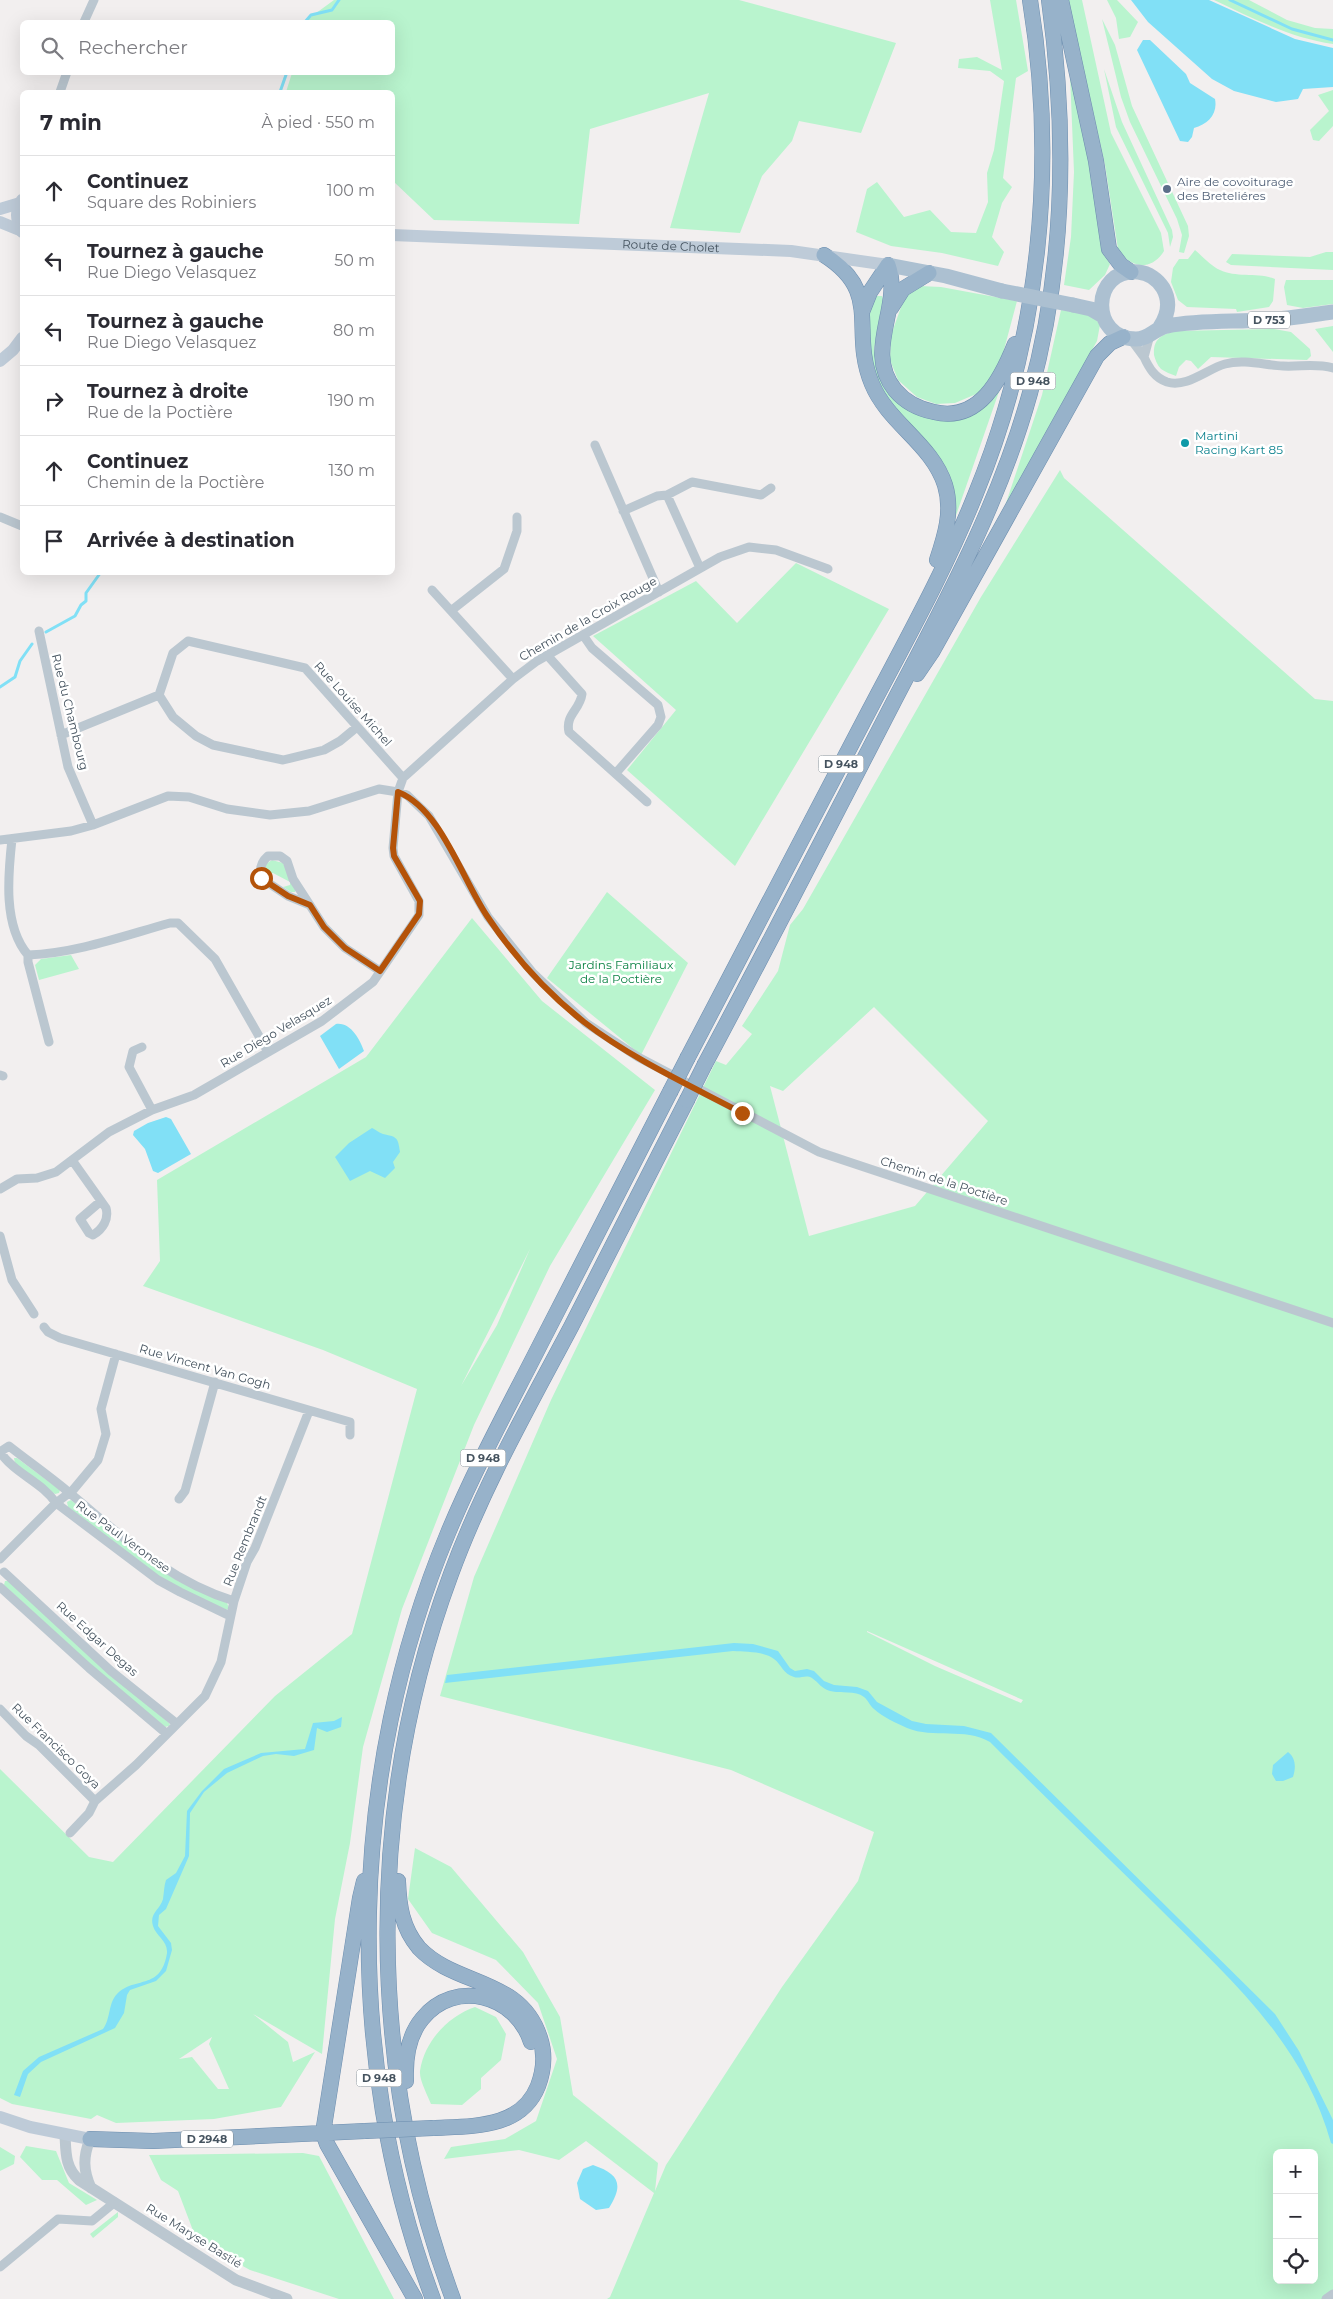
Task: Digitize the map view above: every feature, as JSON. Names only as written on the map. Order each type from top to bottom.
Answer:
[{"type":"highway","name":"D 948","points":[[433,2299],[403,2202],[380,2084],[372,2007],[369,1948],[372,1851],[382,1773],[391,1722],[415,1626],[447,1535],[497,1427],[920,613],[961,529],[991,453],[1007,408],[1029,309],[1039,235],[1043,151],[1042,98],[1030,0]]},
{"type":"highway","name":"D 948","points":[[453,2299],[427,2222],[408,2142],[391,2025],[388,1967],[388,1896],[396,1804],[408,1730],[422,1669],[441,1604],[465,1540],[515,1432],[950,593],[991,505],[1019,430],[1039,356],[1057,238],[1062,159],[1059,80],[1050,0]]},
{"type":"highway","points":[[1061,0],[1096,161],[1109,249],[1121,265],[1131,272]]},
{"type":"highway","points":[[824,255],[839,264],[854,282],[862,313],[862,348],[872,385],[883,403],[936,465],[945,485],[949,501],[944,537],[920,613]]},
{"type":"highway","points":[[888,265],[892,287],[882,342],[882,356],[886,374],[895,389],[907,401],[922,410],[940,414],[959,413],[987,396],[1004,372],[1029,309]]},
{"type":"highway","points":[[862,313],[870,292],[888,265]]},
{"type":"highway","points":[[889,311],[903,289],[929,273]]},
{"type":"highway","points":[[878,731],[932,652],[1097,356],[1110,342],[1127,337]]},
{"type":"highway","points":[[323,2133],[480,2125],[514,2116],[528,2103],[541,2079],[543,2063],[542,2045],[531,2017],[512,1997],[443,1965],[426,1954],[410,1935],[402,1919],[399,1905],[396,1804]]},
{"type":"highway","points":[[372,1851],[360,1898],[323,2133],[326,2144],[415,2299]]},
{"type":"highway","points":[[408,2142],[406,2073],[409,2043],[421,2020],[429,2011],[438,2004],[459,1996],[478,1995],[504,2006],[524,2025],[532,2043],[534,2057],[532,2074],[526,2090],[510,2109],[480,2125]]},
{"type":"highway","name":"D 2948","points":[[90,2139],[153,2141],[323,2133]]},
{"type":"main road","points":[[0,209],[20,202]]},
{"type":"main road","points":[[20,206],[17,218],[20,226]]},
{"type":"main road","points":[[0,222],[20,231]]},
{"type":"main road","name":"Route de Cholet","points":[[395,235],[743,249],[824,255],[1074,300],[1103,316]]},
{"type":"main road","points":[[1131,272],[1141,272],[1157,280],[1164,290],[1168,303],[1167,316],[1155,331],[1142,338],[1127,337],[1110,328],[1103,316],[1102,303],[1105,290],[1114,279],[1131,272]]},
{"type":"main road","name":"Route de Cholet","points":[[1074,300],[1091,297],[1105,290]]},
{"type":"main road","name":"D 753","points":[[1168,303],[1183,315],[1205,321]]},
{"type":"main road","name":"D 753","points":[[1155,331],[1205,321],[1266,320],[1333,312]]},
{"type":"main road","points":[[0,360],[13,350],[20,341]]},
{"type":"main road","name":"D 2948","points":[[0,2117],[65,2135],[90,2139]]},
{"type":"street","points":[[85,20],[94,0]]},
{"type":"street","points":[[61,90],[66,75]]},
{"type":"street","points":[[1144,357],[1155,331]]},
{"type":"street","points":[[1127,337],[1144,357],[1150,369],[1159,378],[1168,382],[1178,383],[1195,378],[1226,364],[1253,363],[1285,366],[1313,364],[1333,368]]},
{"type":"street","points":[[595,444],[659,592]]},
{"type":"street","points":[[623,512],[657,496],[667,495],[692,482],[761,495],[771,488]]},
{"type":"street","points":[[667,495],[700,568]]},
{"type":"street","points":[[0,517],[20,525]]},
{"type":"street","points":[[452,610],[504,569],[517,531],[517,517]]},
{"type":"street","name":"Chemin de la Croix Rouge","points":[[398,792],[403,778],[513,679],[547,655],[720,557],[749,547],[776,550],[828,569]]},
{"type":"street","points":[[432,590],[513,679]]},
{"type":"street","name":"Rue du Chambourg","points":[[39,631],[68,767],[93,825]]},
{"type":"street","points":[[583,635],[592,648],[658,705],[661,717],[658,725],[616,773]]},
{"type":"street","name":"Rue Louise Michel","points":[[159,695],[173,653],[188,641],[305,668],[403,778]]},
{"type":"street","points":[[547,655],[582,694],[581,702],[569,716],[570,732],[648,802]]},
{"type":"street","points":[[61,735],[159,695],[173,717],[196,736],[213,745],[283,760],[324,750],[340,741],[357,726]]},
{"type":"street","points":[[0,840],[71,831],[93,825],[168,796],[189,797],[227,809],[270,814],[309,811],[379,789],[398,792]]},
{"type":"street","name":"Rue Diego Velasquez","points":[[0,1188],[17,1179],[37,1178],[56,1172],[109,1132],[152,1110],[194,1095],[322,1021],[368,987],[419,914],[421,908],[420,901],[394,856],[398,792]]},
{"type":"street","name":"Chemin de la Poctière","points":[[398,792],[408,796],[430,816],[488,917],[533,973],[571,1011],[612,1041],[638,1057],[819,1152],[1333,1323]]},
{"type":"street","points":[[12,839],[8,893],[10,907],[21,947],[28,955],[28,962],[49,1042]]},
{"type":"street","points":[[310,905],[288,896],[261,878],[260,871],[263,860],[268,856],[280,856],[287,861],[293,879],[310,905],[324,927],[345,948],[380,971]]},
{"type":"street","points":[[28,955],[50,954],[88,947],[170,922],[178,923],[215,959],[268,1052]]},
{"type":"street","points":[[142,1047],[133,1051],[129,1067],[152,1110]]},
{"type":"street","points":[[72,1160],[101,1201]]},
{"type":"street","points":[[0,1236],[12,1280],[34,1314]]},
{"type":"street","name":"Rue Vincent Van Gogh","points":[[44,1327],[48,1332],[60,1338],[350,1422],[350,1435]]},
{"type":"street","points":[[2,1576],[0,1560],[56,1503],[73,1490],[98,1460],[106,1434],[101,1409],[116,1354]]},
{"type":"street","points":[[179,1499],[185,1491],[215,1382]]},
{"type":"street","name":"Rue Rembrandt","points":[[70,1832],[89,1813],[95,1801],[205,1696],[212,1684],[221,1662],[230,1616],[247,1562],[256,1548],[309,1411]]},
{"type":"street","name":"Rue Paul Veronese","points":[[230,1616],[158,1580],[56,1503],[49,1494],[8,1464],[0,1452],[9,1446],[146,1556],[180,1578],[234,1601]]},
{"type":"street","name":"Rue Edgar Degas","points":[[2,1576],[111,1671],[172,1728]]},
{"type":"street","name":"Rue Edgar Degas","points":[[0,1587],[89,1668],[172,1728]]},
{"type":"street","name":"Rue Francisco Goya","points":[[0,1709],[95,1801]]},
{"type":"street","name":"Rue Maryse Bastié","points":[[65,2135],[66,2159],[71,2172],[91,2188],[236,2280],[287,2299]]},
{"type":"street","points":[[90,2139],[84,2164],[85,2176],[91,2188]]},
{"type":"street","points":[[0,2267],[58,2219],[92,2221],[114,2202]]},
{"type":"street","points":[[1326,2299],[1333,2294]]},
{"type":"green space","points":[[334,0],[739,0],[896,43],[861,133],[799,121],[792,141],[762,176],[740,233],[670,228],[709,93],[590,129],[579,224],[434,220],[395,183],[395,90],[287,90],[291,75],[395,75],[395,20],[308,19]]},
{"type":"green space","points":[[990,0],[1016,0],[1028,71],[1016,78],[1003,178],[1012,187],[1002,203],[992,237],[1004,252],[998,266],[942,253],[891,246],[856,232],[867,189],[877,182],[904,217],[930,210],[951,232],[976,233],[988,202],[987,173],[994,150],[1004,81],[990,71],[958,68],[959,59],[977,57],[1002,70]]},
{"type":"green space","points":[[1068,0],[1082,0],[1111,133],[1161,233],[1164,251],[1159,258],[1147,265],[1134,264],[1118,249],[1105,165]]},
{"type":"green space","points":[[1107,0],[1117,0],[1138,22],[1130,37],[1119,39],[1116,18]]},
{"type":"green space","points":[[1214,0],[1249,0],[1287,20],[1315,28],[1333,29],[1333,44],[1287,32]]},
{"type":"green space","points":[[1102,19],[1115,45],[1132,106],[1188,226],[1189,236],[1184,253],[1179,252],[1182,235],[1177,219],[1130,122],[1121,97]]},
{"type":"green space","points":[[1104,69],[1122,122],[1172,230],[1173,237],[1170,247],[1168,233],[1116,127]]},
{"type":"green space","points":[[1070,75],[1094,179],[1103,252],[1110,264],[1105,275],[1089,290],[1064,285],[1071,237],[1074,172]]},
{"type":"green space","points":[[1333,90],[1333,126],[1319,141],[1313,140],[1310,130],[1329,111],[1318,95]]},
{"type":"green space","points":[[1195,250],[1220,270],[1240,275],[1275,279],[1273,301],[1269,307],[1237,312],[1236,309],[1187,307],[1178,300],[1171,282],[1173,268],[1179,259],[1188,259]]},
{"type":"green space","points":[[1333,252],[1333,270],[1231,265],[1226,262],[1232,254],[1310,257]]},
{"type":"green space","points":[[1286,280],[1333,280],[1333,304],[1303,308],[1287,305],[1284,287]]},
{"type":"green space","points":[[920,286],[941,287],[1017,301],[1001,361],[981,392],[955,403],[936,404],[917,397],[898,380],[890,360],[891,335],[904,299],[912,290]]},
{"type":"green space","points":[[877,296],[882,296],[883,299],[874,349],[878,370],[892,395],[947,417],[1002,383],[953,524],[953,490],[948,471],[931,446],[899,412],[881,388],[875,374],[871,355],[869,321],[872,305]]},
{"type":"green space","points":[[1061,310],[1093,315],[1100,325],[1097,341],[1005,506],[1042,395]]},
{"type":"green space","points":[[1333,326],[1333,352],[1315,329]]},
{"type":"green space","points":[[1274,329],[1291,332],[1310,349],[1311,356],[1307,360],[1211,357],[1198,369],[1191,361],[1186,360],[1179,367],[1176,376],[1161,369],[1154,355],[1155,345],[1159,338],[1175,331]]},
{"type":"green space","points":[[1060,470],[1064,478],[1315,699],[1333,701],[1333,2119],[1327,2129],[1333,2134],[1333,2299],[607,2299],[610,2297],[654,2193],[586,2141],[559,2160],[519,2150],[444,2159],[451,2147],[505,2139],[536,2121],[557,2059],[538,2003],[496,1960],[432,1933],[408,1899],[415,1848],[451,1867],[523,1952],[560,2017],[573,2095],[658,2163],[655,2191],[666,2165],[782,1987],[858,1881],[874,1832],[731,1770],[440,1696],[474,1577],[551,1400],[716,1061],[726,1065],[752,1034],[742,1026],[778,971],[790,925],[803,909],[981,597]],"holes":[[[874,1007],[988,1121],[915,1206],[809,1236],[770,1086],[783,1091]],[[867,1631],[1023,1700],[1021,1703],[935,1666]]]},
{"type":"green space","points":[[796,563],[889,609],[735,866],[627,770],[676,710],[593,636],[696,581],[737,623]]},
{"type":"green space","points":[[272,860],[283,863],[296,890],[295,892],[291,892],[283,887],[290,885],[290,882],[273,873],[266,875],[266,864]]},
{"type":"green space","name":"Jardins Familiaux de la Poctière","points":[[607,892],[688,963],[641,1055],[547,978]]},
{"type":"green space","points":[[472,918],[542,1001],[655,1090],[550,1266],[474,1425],[402,1609],[363,1747],[350,1843],[335,1919],[322,2054],[253,2014],[288,2042],[293,2062],[315,2052],[281,2107],[214,2119],[116,2123],[97,2115],[91,2119],[12,2104],[0,2098],[0,1769],[89,1857],[113,1862],[275,1696],[352,1634],[417,1389],[323,1350],[143,1286],[160,1261],[157,1180],[366,1057]],"holes":[[[530,1249],[497,1325],[461,1386]],[[212,2037],[209,2044],[229,2089],[218,2089],[192,2057],[179,2059]]]},
{"type":"green space","points":[[71,955],[79,969],[39,980],[35,965],[41,959]]},
{"type":"green space","points":[[14,1458],[17,1458],[60,1490],[59,1493],[55,1494],[15,1464]]},
{"type":"green space","points":[[71,1500],[146,1561],[178,1581],[227,1603],[229,1608],[227,1610],[175,1587],[142,1567],[68,1507],[67,1502]]},
{"type":"green space","points":[[5,1581],[8,1581],[170,1724],[169,1726],[165,1727],[102,1675],[4,1585]]},
{"type":"green space","points":[[475,2007],[496,2017],[506,2034],[501,2060],[481,2078],[481,2089],[462,2105],[431,2104],[420,2075],[422,2060],[426,2050],[432,2040],[447,2024],[465,2011]]},
{"type":"green space","points":[[26,2146],[56,2151],[69,2183],[97,2200],[86,2205],[57,2180],[42,2180],[20,2157]]},
{"type":"green space","points":[[0,2147],[15,2156],[14,2164],[0,2171]]},
{"type":"green space","points":[[303,2153],[319,2156],[394,2299],[339,2299],[250,2270],[197,2241],[178,2191],[161,2180],[149,2155]]},
{"type":"green space","points":[[118,2212],[118,2217],[93,2238],[90,2234]]},
{"type":"water","points":[[1131,0],[1209,0],[1295,39],[1333,48],[1333,87],[1303,89],[1298,99],[1276,102],[1234,91],[1212,79],[1148,22]]},
{"type":"water","points":[[1143,40],[1150,40],[1186,74],[1190,83],[1215,99],[1215,109],[1211,118],[1204,124],[1194,128],[1192,137],[1188,142],[1180,141],[1137,50]]},
{"type":"water","points":[[336,1024],[341,1024],[350,1029],[357,1037],[364,1051],[339,1069],[320,1036]]},
{"type":"water","points":[[166,1117],[171,1119],[191,1154],[158,1173],[153,1171],[145,1149],[133,1135],[134,1131],[148,1123]]},
{"type":"water","points":[[372,1128],[396,1138],[400,1152],[393,1162],[395,1168],[385,1178],[370,1171],[350,1181],[335,1157],[349,1143]]},
{"type":"water","points":[[734,1643],[753,1644],[778,1651],[790,1668],[795,1671],[807,1669],[814,1671],[824,1681],[834,1685],[857,1687],[868,1691],[877,1702],[912,1721],[926,1724],[964,1726],[991,1733],[1275,2014],[1299,2051],[1333,2120],[1333,2144],[1302,2073],[1260,2012],[1209,1957],[990,1742],[970,1735],[928,1733],[907,1728],[878,1712],[860,1695],[827,1690],[810,1677],[790,1676],[770,1656],[754,1652],[733,1651],[445,1683],[447,1675]]},
{"type":"water","points":[[342,1717],[341,1727],[327,1732],[317,1728],[314,1750],[294,1756],[276,1754],[263,1756],[227,1773],[204,1792],[190,1813],[189,1856],[166,1909],[159,1915],[158,1926],[171,1943],[172,1950],[166,1971],[156,1981],[130,1990],[127,1995],[124,2013],[115,2028],[41,2062],[28,2074],[20,2097],[14,2095],[23,2071],[39,2057],[103,2029],[106,2025],[112,2002],[117,1994],[131,1985],[153,1978],[164,1965],[167,1953],[166,1945],[155,1930],[152,1918],[162,1903],[166,1880],[176,1873],[185,1856],[187,1811],[202,1791],[224,1769],[261,1753],[305,1749],[313,1723],[334,1721]]},
{"type":"water","points":[[1288,1752],[1293,1757],[1295,1763],[1293,1777],[1283,1781],[1276,1781],[1272,1774],[1273,1765]]},
{"type":"water","points":[[593,2165],[609,2172],[616,2181],[617,2186],[614,2200],[609,2208],[596,2210],[580,2199],[577,2183],[583,2169]]},
{"type":"waterway","points":[[307,20],[311,15],[332,10],[339,0]]},
{"type":"waterway","points":[[1230,0],[1292,29],[1333,40]]},
{"type":"waterway","points":[[281,90],[286,75]]},
{"type":"waterway","points":[[46,632],[75,616],[81,605],[86,601],[86,593],[99,575]]},
{"type":"waterway","points":[[0,687],[15,677],[20,661],[32,644]]},
{"type":"place","name":"Aire de covoiturage des Breteliéres","points":[[1167,189]]},
{"type":"place","name":"Martini Racing Kart 85","points":[[1185,443]]},
{"type":"route","points":[[261,878],[288,896],[310,905],[324,927],[345,948],[380,971],[419,914],[421,908],[420,901],[394,856],[393,848],[398,792],[408,796],[430,816],[476,899],[508,944],[533,973],[571,1011],[619,1046],[742,1113]]}]
